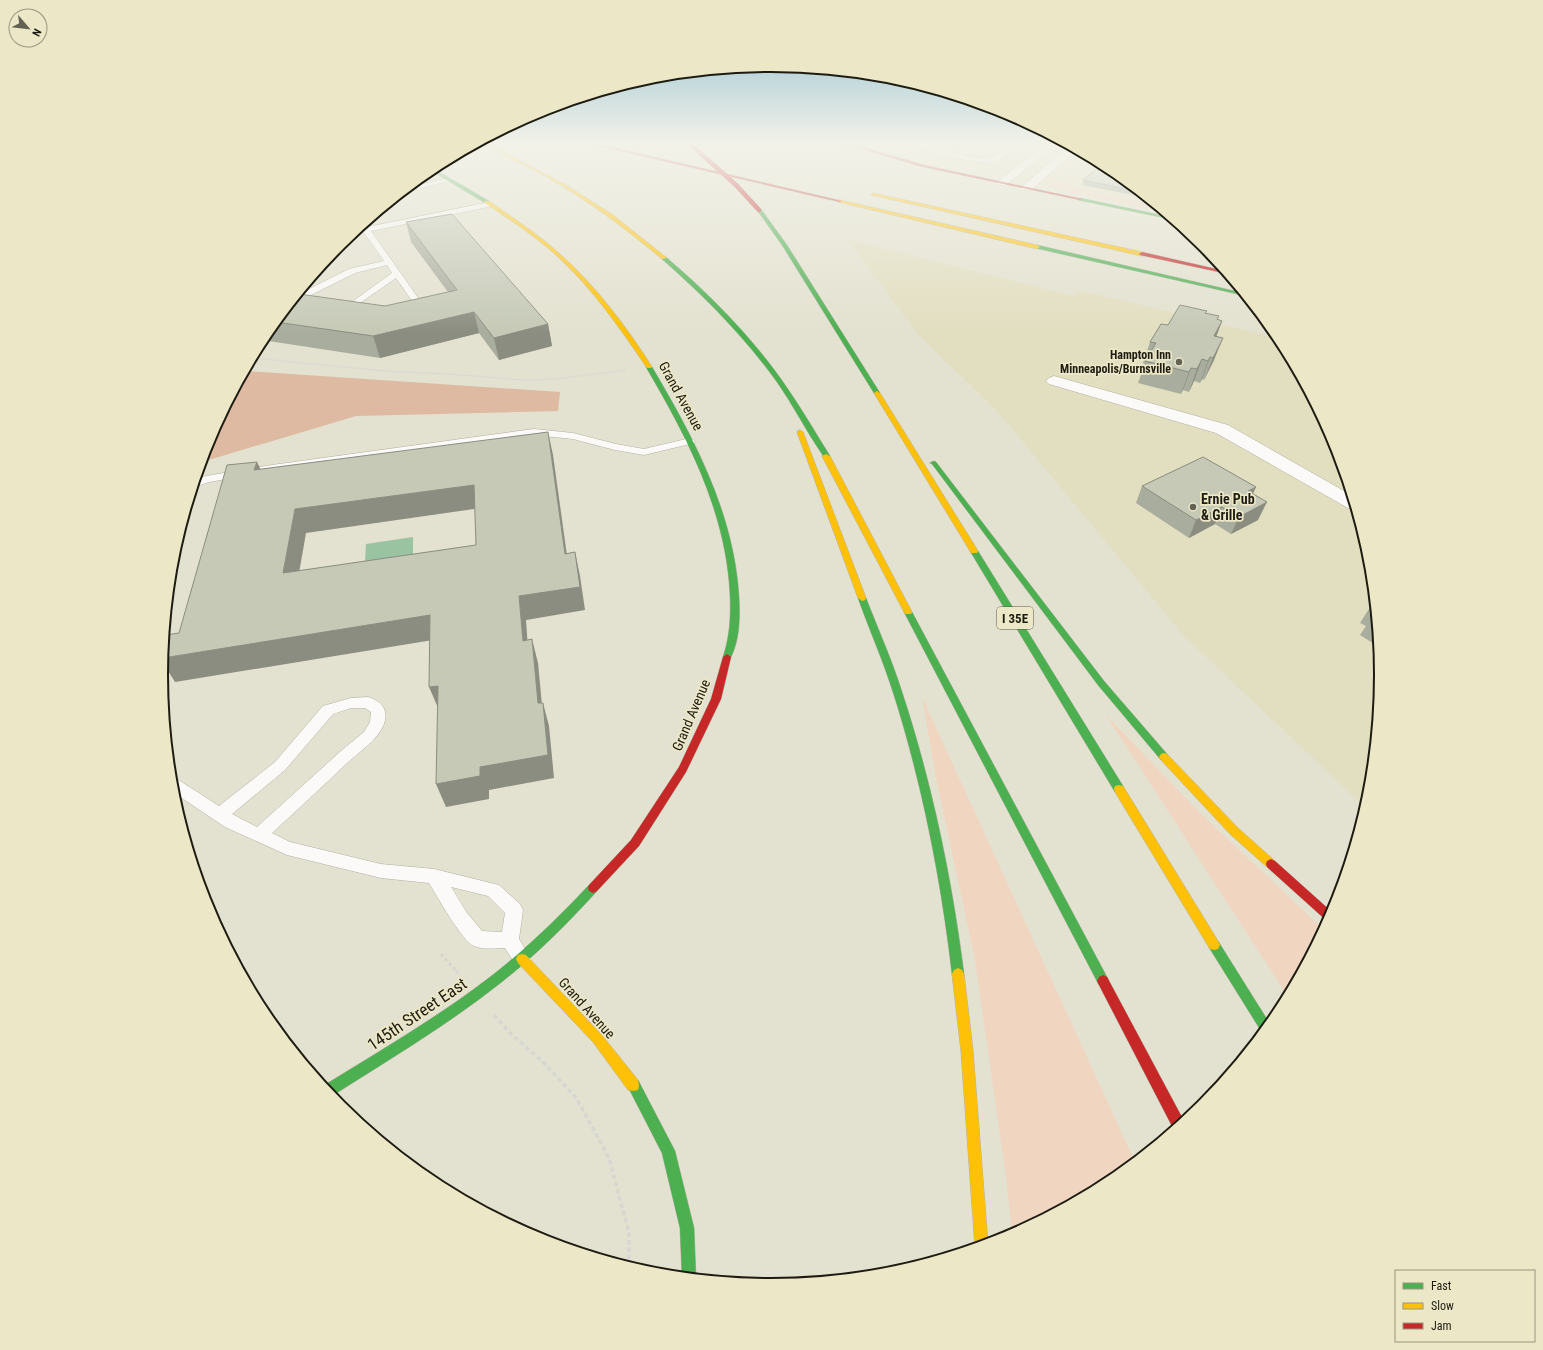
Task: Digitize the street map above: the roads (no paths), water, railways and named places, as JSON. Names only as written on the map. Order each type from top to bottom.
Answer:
[{"type":"main road","name":"Grand Avenue","points":[[494,207],[536,237],[566,263],[590,288],[637,347],[665,393],[690,441],[714,497],[728,543],[735,585],[734,633],[716,699],[683,770],[635,843],[581,901],[522,959],[597,1038],[637,1090],[668,1151],[687,1228],[689,1272]]},
{"type":"main road","points":[[596,207],[670,262],[729,321],[760,356],[785,391],[828,460],[1176,1121]]},
{"type":"main road","name":"I 35E","points":[[756,207],[784,245],[859,364],[1263,1024]]},
{"type":"main road","points":[[864,207],[1238,293]]},
{"type":"main road","points":[[933,207],[1220,271]]},
{"type":"main road","points":[[1116,207],[1163,217]]},
{"type":"main road","points":[[859,364],[920,445]]},
{"type":"main road","points":[[785,391],[902,705],[933,822],[955,943],[967,1051],[980,1240]]},
{"type":"main road","points":[[930,458],[1101,683],[1170,764],[1234,831],[1325,914]]},
{"type":"main road","name":"145th Street East","points":[[332,1088],[406,1042],[476,994],[522,959]]},
{"type":"street","points":[[1054,381],[1222,429],[1348,501]]},
{"type":"lane","points":[[404,313],[415,310],[419,305],[366,230],[476,207]]},
{"type":"lane","points":[[419,219],[425,228]]},
{"type":"lane","points":[[303,295],[352,271],[388,262]]},
{"type":"lane","points":[[369,310],[349,307],[396,273]]},
{"type":"lane","points":[[201,481],[206,479],[272,468],[534,432],[573,436],[615,447],[644,452],[690,441]]},
{"type":"lane","points":[[219,815],[280,766],[328,710],[356,702],[368,702],[379,710],[377,723],[369,736],[340,760],[259,835]]},
{"type":"lane","points":[[179,788],[230,822],[287,848],[381,872],[434,876],[493,890],[514,910],[510,940],[522,959]]},
{"type":"lane","points":[[434,876],[461,919],[478,939],[510,940]]},
{"type":"place","name":"Hampton Inn Minneapolis/Burnsville","points":[[1179,362]]},
{"type":"place","name":"Ernie Pub & Grille","points":[[1193,507]]}]
